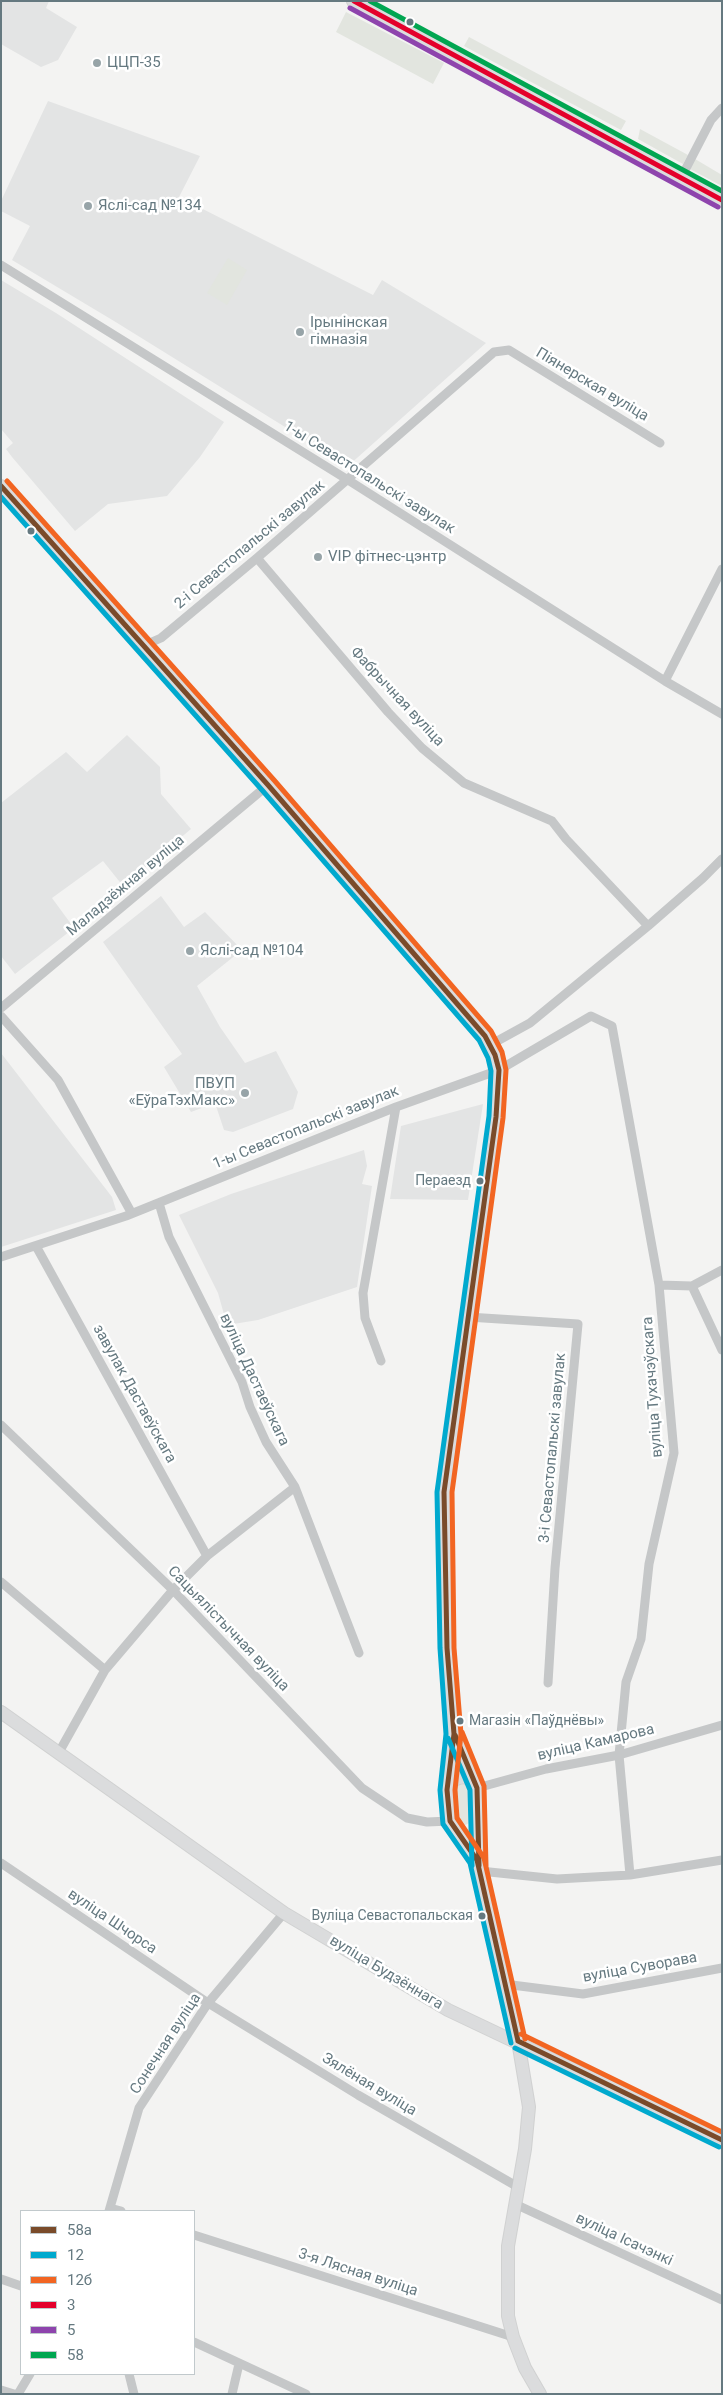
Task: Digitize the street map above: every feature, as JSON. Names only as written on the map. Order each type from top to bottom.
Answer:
[{"type":"main road","points":[[354,1],[722,200]]},
{"type":"street","points":[[681,178],[711,120],[722,108]]},
{"type":"street","name":"1-ы Севастопальскі завулак","points":[[1,265],[348,480],[665,681],[722,714]]},
{"type":"street","name":"2-і Севастопальскі завулак","points":[[145,645],[161,638],[257,558],[494,352],[508,350]]},
{"type":"street","name":"Піянерская вуліца","points":[[508,350],[660,442]]},
{"type":"street","points":[[1,486],[145,645],[268,785],[485,1036],[495,1055],[498,1070],[496,1116],[444,1492],[447,1648],[454,1734],[447,1790],[450,1821],[479,1866],[557,1879],[630,1875],[722,1860]]},
{"type":"street","name":"Фабрычная вуліца","points":[[257,558],[388,712],[422,748],[464,783],[552,821],[566,839],[648,926]]},
{"type":"street","points":[[665,681],[722,569]]},
{"type":"street","name":"Маладзёжная вуліца","points":[[1,1008],[268,785]]},
{"type":"street","points":[[490,1045],[530,1023],[648,926],[722,859]]},
{"type":"street","points":[[1,1016],[58,1080],[129,1214]]},
{"type":"street","name":"вуліца Тухачэўскага","points":[[498,1070],[591,1016],[612,1026],[659,1285],[674,1454],[649,1564],[641,1639],[626,1682],[619,1755],[630,1875]]},
{"type":"street","name":"1-ы Севастопальскі завулак","points":[[1,1257],[129,1214],[396,1106],[498,1070]]},
{"type":"street","points":[[381,1361],[365,1318],[362,1293],[396,1106]]},
{"type":"street","name":"вуліца Дастаеўскага","points":[[158,1202],[168,1237],[242,1382],[250,1407],[266,1442],[295,1487],[359,1653]]},
{"type":"street","name":"завулак Дастаеўскага","points":[[36,1246],[207,1556]]},
{"type":"street","points":[[659,1285],[692,1286],[722,1270]]},
{"type":"street","points":[[692,1286],[722,1350]]},
{"type":"street","name":"3-і Севастопальскі завулак","points":[[468,1317],[578,1324],[555,1568],[548,1683]]},
{"type":"street","name":"Сацыялістычная вуліца","points":[[1,1425],[173,1590],[362,1788],[407,1818],[427,1822],[450,1821]]},
{"type":"street","points":[[58,1754],[105,1670],[173,1590],[207,1556],[295,1487]]},
{"type":"street","points":[[1,1582],[105,1670]]},
{"type":"street","name":"вуліца Будзённага","points":[[1,1712],[284,1913],[448,2010],[518,2041],[722,2140]]},
{"type":"street","name":"вуліца Камарова","points":[[475,1784],[619,1755],[722,1725]]},
{"type":"street","points":[[454,1734],[475,1784],[479,1816],[479,1866],[518,2041],[530,2107],[508,2246],[508,2316],[513,2337],[525,2368],[540,2394]]},
{"type":"street","points":[[447,1790],[454,1780],[459,1778],[464,1777],[475,1784]]},
{"type":"street","points":[[450,1821],[456,1827],[468,1829],[472,1827],[479,1816]]},
{"type":"street","name":"вуліца Шчорса","points":[[1,1863],[208,2003]]},
{"type":"street","name":"Сонечная вуліца","points":[[110,2210],[139,2108],[208,2003],[284,1913]]},
{"type":"street","name":"вуліца Суворава","points":[[504,1984],[583,1994],[722,1968]]},
{"type":"street","points":[[710,1970],[722,1976]]},
{"type":"street","name":"Зялёная вуліца","points":[[208,2003],[358,2096],[518,2187]]},
{"type":"street","name":"вуліца Ісачэнкі","points":[[515,2204],[722,2300]]},
{"type":"street","name":"3-я Лясная вуліца","points":[[195,2234],[513,2337]]},
{"type":"street","points":[[1,2279],[20,2286]]},
{"type":"street","points":[[195,2342],[306,2394]]},
{"type":"street","points":[[232,2394],[239,2364]]},
{"type":"street","points":[[18,2394],[29,2375]]},
{"type":"street","points":[[129,2375],[134,2394]]},
{"type":"street","points":[[1,2390],[14,2394]]},
{"type":"shaded area","points":[[1,1],[49,1],[46,8],[77,27],[58,60],[41,67],[1,44]]},
{"type":"shaded area","points":[[346,12],[444,63],[433,84],[336,32]]},
{"type":"shaded area","points":[[469,37],[626,121],[621,130],[464,46]]},
{"type":"shaded area","name":"Ірынінская гімназія","points":[[48,101],[200,156],[179,197],[373,295],[382,280],[486,343],[348,466],[12,260],[30,226],[1,211],[1,201]]},
{"type":"shaded area","points":[[640,129],[688,155],[683,164],[638,139]]},
{"type":"shaded area","points":[[695,159],[722,175],[722,186],[690,169]]},
{"type":"shaded area","points":[[228,258],[247,270],[227,305],[207,293]]},
{"type":"shaded area","points":[[1,280],[56,313],[224,422],[200,457],[167,496],[108,504],[75,531],[12,457],[6,449],[13,443],[1,429]]},
{"type":"shaded area","points":[[127,735],[160,767],[161,794],[191,829],[123,886],[103,861],[52,898],[74,928],[15,974],[1,956],[1,803],[66,752],[87,772]]},
{"type":"shaded area","points":[[161,896],[184,927],[205,912],[242,950],[197,986],[220,1027],[245,1063],[276,1051],[298,1092],[293,1109],[233,1132],[224,1130],[215,1103],[191,1112],[164,1067],[182,1054],[103,942]]},
{"type":"shaded area","points":[[1,1053],[112,1197],[116,1210],[1,1247]]},
{"type":"shaded area","points":[[483,1104],[468,1200],[390,1199],[401,1126]]},
{"type":"shaded area","points":[[364,1150],[367,1166],[362,1184],[372,1186],[357,1287],[258,1320],[227,1325],[218,1293],[179,1215],[231,1194]]},
{"type":"shaded area","points":[[458,1781],[471,1785],[474,1821],[465,1825],[457,1822],[454,1818],[453,1785]]},
{"type":"transit line","name":"3","points":[[354,1],[722,200]]},
{"type":"transit line","name":"58","points":[[370,1],[722,191]]},
{"type":"transit line","name":"5","points":[[350,8],[718,207]]},
{"type":"transit line","name":"12б","points":[[7,481],[274,780],[491,1031],[502,1052],[506,1070],[503,1118],[452,1492],[454,1648],[461,1734],[455,1790],[457,1818],[484,1858],[525,2039]]},
{"type":"transit line","name":"58а","points":[[1,486],[268,785],[485,1036],[495,1055],[499,1070],[496,1117],[444,1492],[447,1648],[454,1734],[447,1790],[450,1821],[477,1860],[518,2041]]},
{"type":"transit line","name":"12","points":[[1,497],[262,790],[479,1040],[488,1058],[491,1071],[489,1116],[437,1492],[440,1648],[446,1734],[440,1790],[443,1824],[470,1863],[511,2043]]},
{"type":"transit line","name":"12б","points":[[462,1732],[484,1786],[486,1866]]},
{"type":"transit line","name":"58а","points":[[455,1735],[477,1788],[479,1866]]},
{"type":"transit line","name":"12","points":[[448,1738],[470,1790],[472,1866]]},
{"type":"transit line","name":"12б","points":[[521,2034],[722,2132]]},
{"type":"transit line","name":"58а","points":[[518,2041],[722,2140]]},
{"type":"transit line","name":"12","points":[[515,2048],[719,2147]]},
{"type":"place","name":"ЦЦП-35","points":[[97,63]]},
{"type":"place","name":"Яслі-сад №134","points":[[88,206]]},
{"type":"place","name":"Ірынінская гімназія","points":[[300,332]]},
{"type":"place","name":"VIP фітнес-цэнтр","points":[[318,557]]},
{"type":"place","name":"Яслі-сад №104","points":[[190,951]]},
{"type":"place","name":"ПВУП «ЕўраТэхМакс»","points":[[245,1093]]},
{"type":"place","name":"Пераезд","points":[[480,1181]]},
{"type":"place","name":"Магазін «Паўднёвы»","points":[[460,1721]]},
{"type":"place","name":"Вуліца Севастопальская","points":[[482,1916]]}]
